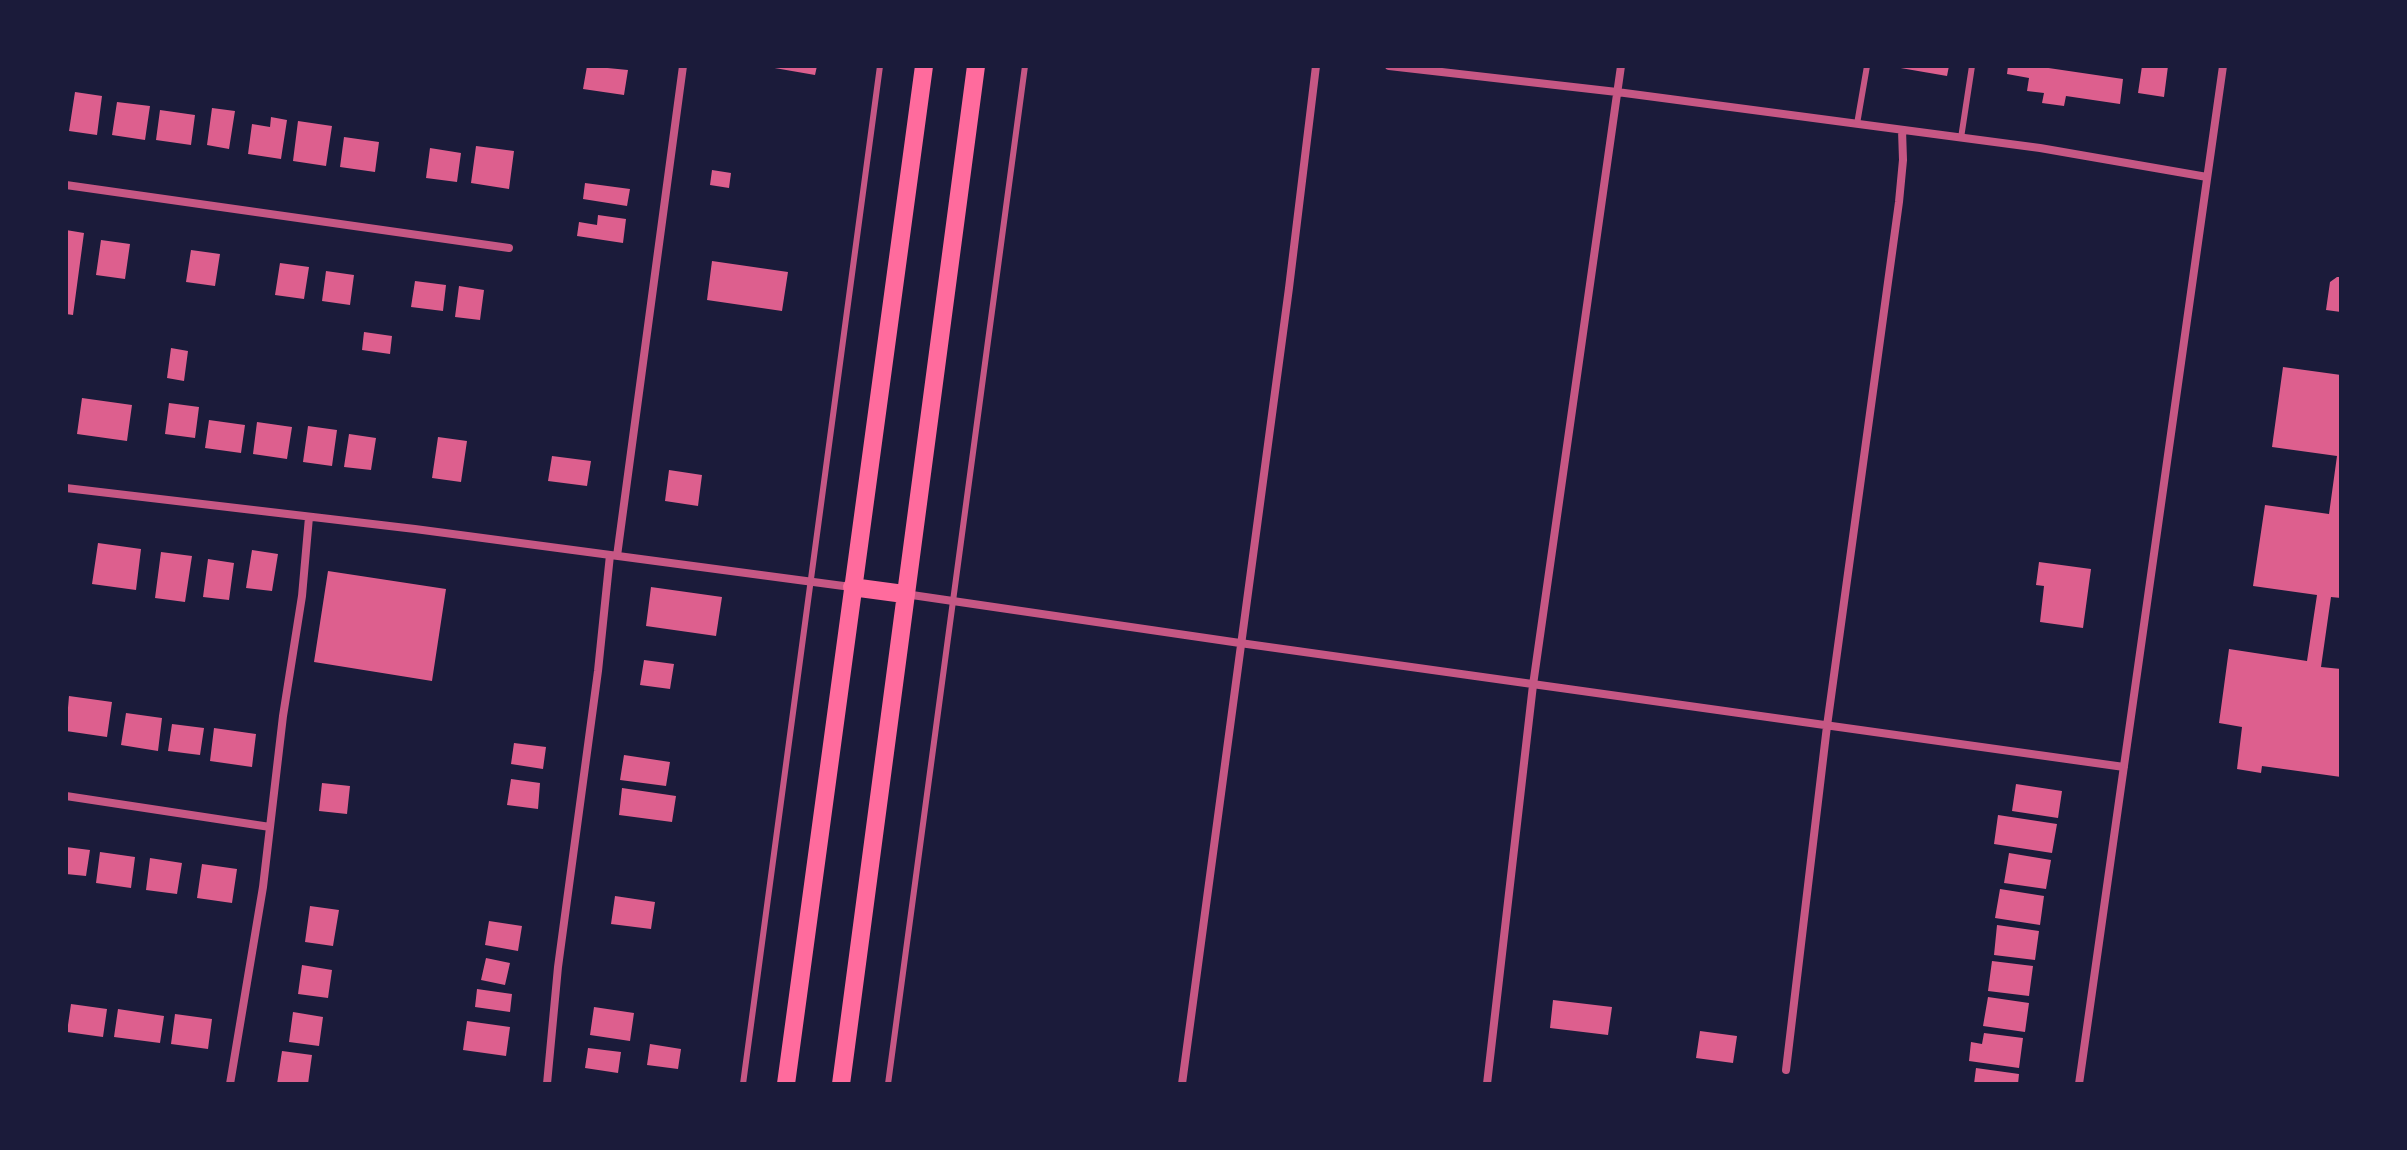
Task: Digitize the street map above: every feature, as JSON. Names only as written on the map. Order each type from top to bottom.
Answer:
[{"type":"main road","points":[[786,1084],[924,66]]},
{"type":"main road","points":[[841,1084],[976,66]]},
{"type":"main road","points":[[852,587],[904,594]]},
{"type":"street","points":[[547,1084],[560,952],[613,555],[683,66]]},
{"type":"street","points":[[1182,1084],[1316,66]]},
{"type":"street","points":[[1389,66],[1617,92],[1961,138],[2117,160],[2207,177]]},
{"type":"street","points":[[1487,1084],[1533,685],[1621,66]]},
{"type":"street","points":[[2079,1084],[2223,66]]},
{"type":"street","points":[[1786,1070],[1827,726],[1899,202],[1902,130]]},
{"type":"street","points":[[66,185],[509,248]]},
{"type":"street","points":[[66,488],[852,587]]},
{"type":"street","points":[[230,1084],[263,887],[283,716],[302,596],[309,517]]},
{"type":"street","points":[[904,594],[2124,767]]},
{"type":"street","points":[[66,796],[270,827]]},
{"type":"lane","points":[[743,1084],[880,66]]},
{"type":"lane","points":[[888,1084],[1025,66]]},
{"type":"lane","points":[[1857,124],[1867,66]]},
{"type":"lane","points":[[1961,138],[1972,66]]},
{"type":"building","points":[[587,66],[628,70],[624,95],[583,89]]},
{"type":"building","points":[[763,66],[817,66],[815,75]]},
{"type":"building","points":[[1889,66],[1949,66],[1947,76]]},
{"type":"building","points":[[2008,66],[2035,66],[2123,79],[2120,104],[2066,96],[2064,106],[2042,103],[2044,93],[2027,91],[2029,78],[2007,74]]},
{"type":"building","points":[[2142,66],[2168,66],[2164,97],[2138,93]]},
{"type":"building","points":[[75,92],[102,96],[97,135],[69,131]]},
{"type":"building","points":[[117,102],[150,106],[145,140],[112,135]]},
{"type":"building","points":[[212,108],[235,111],[229,149],[207,145]]},
{"type":"building","points":[[160,110],[195,115],[191,145],[156,140]]},
{"type":"building","points":[[271,117],[287,120],[281,159],[248,154],[252,124],[270,127]]},
{"type":"building","points":[[298,121],[332,126],[326,166],[293,161]]},
{"type":"building","points":[[344,137],[379,142],[375,172],[340,167]]},
{"type":"building","points":[[476,146],[514,151],[509,189],[471,183]]},
{"type":"building","points":[[430,148],[461,153],[457,182],[426,178]]},
{"type":"building","points":[[712,170],[731,173],[729,188],[710,185]]},
{"type":"building","points":[[585,183],[630,189],[627,206],[583,199]]},
{"type":"building","points":[[598,215],[626,219],[623,243],[577,236],[579,222],[597,225]]},
{"type":"building","points":[[66,230],[84,233],[73,315],[66,314]]},
{"type":"building","points":[[101,240],[130,244],[125,279],[96,275]]},
{"type":"building","points":[[191,250],[220,254],[215,286],[186,282]]},
{"type":"building","points":[[712,261],[788,272],[782,311],[707,300]]},
{"type":"building","points":[[280,263],[309,267],[304,299],[275,295]]},
{"type":"building","points":[[326,271],[354,275],[350,305],[322,301]]},
{"type":"building","points":[[2341,277],[2341,312],[2326,310],[2330,282]]},
{"type":"building","points":[[415,281],[446,285],[443,311],[411,307]]},
{"type":"building","points":[[459,286],[484,290],[480,320],[455,317]]},
{"type":"building","points":[[364,332],[392,336],[390,354],[362,350]]},
{"type":"building","points":[[171,348],[188,351],[184,381],[167,378]]},
{"type":"building","points":[[2283,367],[2341,375],[2341,598],[2331,597],[2321,667],[2341,669],[2341,777],[2262,766],[2261,773],[2237,769],[2242,727],[2219,723],[2229,649],[2307,661],[2317,595],[2253,586],[2265,505],[2329,514],[2337,456],[2272,447]]},
{"type":"building","points":[[82,398],[132,405],[127,441],[77,434]]},
{"type":"building","points":[[169,403],[199,407],[195,438],[165,434]]},
{"type":"building","points":[[209,420],[245,425],[241,453],[205,448]]},
{"type":"building","points":[[257,422],[292,427],[287,459],[253,454]]},
{"type":"building","points":[[308,426],[337,430],[332,466],[303,462]]},
{"type":"building","points":[[349,434],[376,438],[371,470],[344,467]]},
{"type":"building","points":[[438,437],[467,441],[461,482],[432,478]]},
{"type":"building","points":[[552,456],[591,461],[587,486],[548,481]]},
{"type":"building","points":[[669,470],[702,475],[698,506],[665,501]]},
{"type":"building","points":[[98,543],[141,549],[136,590],[92,584]]},
{"type":"building","points":[[252,550],[278,554],[272,591],[246,588]]},
{"type":"building","points":[[161,552],[192,556],[185,602],[155,598]]},
{"type":"building","points":[[208,559],[234,563],[229,600],[203,597]]},
{"type":"building","points":[[2039,562],[2091,569],[2083,628],[2040,622],[2044,586],[2036,585]]},
{"type":"building","points":[[328,571],[446,589],[432,681],[314,662]]},
{"type":"building","points":[[651,587],[722,597],[716,636],[646,626]]},
{"type":"building","points":[[644,660],[674,664],[670,689],[640,685]]},
{"type":"building","points":[[69,696],[112,702],[107,737],[66,731]]},
{"type":"building","points":[[126,713],[162,718],[158,751],[121,745]]},
{"type":"building","points":[[172,724],[204,728],[200,755],[168,751]]},
{"type":"building","points":[[214,728],[256,734],[252,767],[210,761]]},
{"type":"building","points":[[514,743],[546,747],[543,769],[511,764]]},
{"type":"building","points":[[624,755],[670,762],[666,786],[620,780]]},
{"type":"building","points":[[511,779],[540,783],[538,809],[507,805]]},
{"type":"building","points":[[322,783],[350,786],[347,814],[319,811]]},
{"type":"building","points":[[2016,784],[2062,791],[2058,818],[2012,811]]},
{"type":"building","points":[[622,788],[676,796],[672,822],[619,815]]},
{"type":"building","points":[[1998,815],[2057,824],[2052,853],[1994,844]]},
{"type":"building","points":[[66,847],[90,850],[86,876],[66,874]]},
{"type":"building","points":[[100,852],[135,857],[131,888],[96,883]]},
{"type":"building","points":[[2009,853],[2051,860],[2046,889],[2004,883]]},
{"type":"building","points":[[150,858],[182,863],[177,894],[146,890]]},
{"type":"building","points":[[202,864],[237,869],[232,903],[197,898]]},
{"type":"building","points":[[2000,889],[2044,896],[2040,925],[1995,918]]},
{"type":"building","points":[[615,896],[655,902],[651,929],[611,924]]},
{"type":"building","points":[[310,906],[339,910],[333,946],[305,942]]},
{"type":"building","points":[[489,921],[522,926],[518,951],[485,945]]},
{"type":"building","points":[[1997,925],[2039,931],[2035,960],[1994,955]]},
{"type":"building","points":[[486,958],[510,963],[505,985],[481,980]]},
{"type":"building","points":[[1992,961],[2033,966],[2029,996],[1988,991]]},
{"type":"building","points":[[302,965],[332,970],[328,998],[298,994]]},
{"type":"building","points":[[477,989],[512,994],[510,1012],[475,1007]]},
{"type":"building","points":[[1988,997],[2029,1003],[2025,1032],[1983,1026]]},
{"type":"building","points":[[1553,1000],[1612,1007],[1608,1035],[1550,1028]]},
{"type":"building","points":[[71,1004],[107,1009],[103,1037],[67,1032]]},
{"type":"building","points":[[594,1007],[634,1013],[630,1041],[590,1035]]},
{"type":"building","points":[[118,1009],[164,1016],[160,1043],[114,1037]]},
{"type":"building","points":[[293,1012],[323,1017],[319,1046],[289,1042]]},
{"type":"building","points":[[175,1014],[212,1019],[208,1049],[171,1044]]},
{"type":"building","points":[[467,1021],[510,1027],[506,1056],[463,1050]]},
{"type":"building","points":[[1700,1031],[1737,1036],[1733,1063],[1696,1058]]},
{"type":"building","points":[[1984,1033],[2023,1038],[2019,1068],[1969,1061],[1971,1042],[1982,1044]]},
{"type":"building","points":[[650,1044],[681,1049],[678,1069],[647,1065]]},
{"type":"building","points":[[588,1048],[621,1052],[618,1073],[585,1068]]},
{"type":"building","points":[[282,1051],[312,1055],[308,1084],[277,1084]]},
{"type":"building","points":[[1976,1068],[2019,1074],[2018,1084],[1974,1084]]}]
